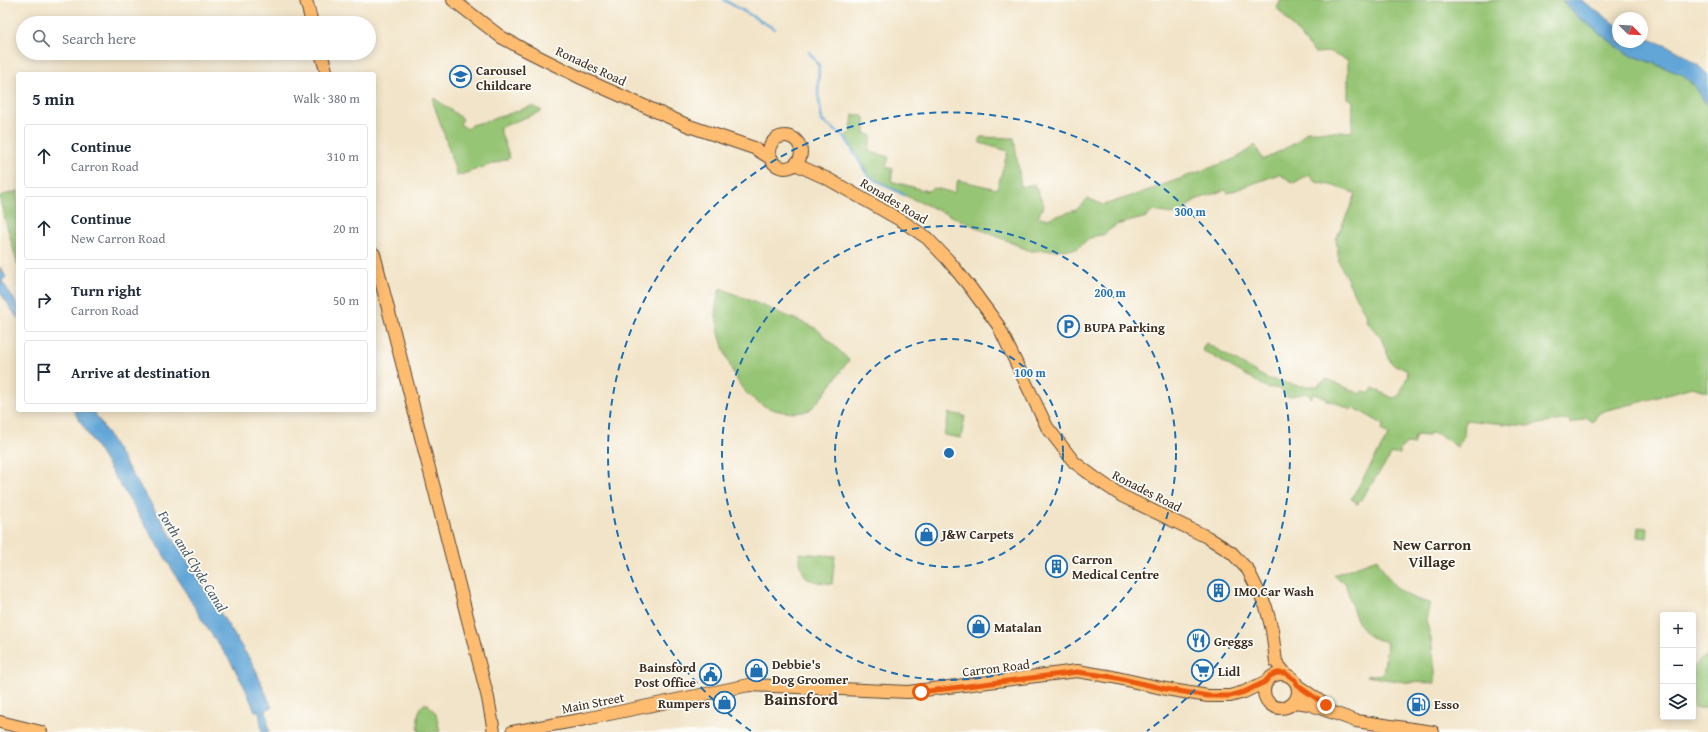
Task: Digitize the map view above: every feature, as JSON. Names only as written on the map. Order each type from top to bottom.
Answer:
[{"type":"main road","points":[[306,0],[310,16]]},
{"type":"main road","name":"Ronades Road","points":[[453,0],[501,37],[579,77],[689,126],[754,148],[772,159]]},
{"type":"main road","points":[[323,60],[326,72]]},
{"type":"main road","points":[[781,136],[789,136],[796,140],[799,144],[798,160],[790,167],[782,167],[776,164],[772,159],[769,153],[770,147],[774,140],[781,136]]},
{"type":"main road","name":"Ronades Road","points":[[727,138],[756,142],[774,140]]},
{"type":"main road","name":"Ronades Road","points":[[798,160],[828,179],[902,221],[927,238],[948,260],[998,325],[1046,427],[1074,462],[1122,496],[1208,537],[1232,553],[1248,570],[1266,607],[1272,630],[1276,662]]},
{"type":"main road","points":[[376,262],[488,698],[494,732]]},
{"type":"main road","points":[[1298,686],[1297,697],[1289,706],[1278,708],[1268,703],[1266,684],[1276,662],[1285,673],[1295,680],[1298,686],[1335,713]]},
{"type":"main road","name":"Carron Road","points":[[749,685],[908,692],[1077,672],[1113,677],[1166,689],[1208,696],[1230,696],[1266,684]]},
{"type":"main road","points":[[1266,684],[1277,673],[1285,673]]},
{"type":"main road","name":"Main Street","points":[[512,732],[585,719],[749,685]]},
{"type":"main road","points":[[1294,702],[1309,704],[1356,721],[1433,732]]},
{"type":"main road","points":[[0,722],[42,732]]},
{"type":"green space","points":[[1281,0],[1562,0],[1578,17],[1612,42],[1612,48],[1619,48],[1626,53],[1681,74],[1695,86],[1708,107],[1708,392],[1692,387],[1607,410],[1598,414],[1593,422],[1587,418],[1570,424],[1569,419],[1527,426],[1465,420],[1464,436],[1457,447],[1439,434],[1429,433],[1428,436],[1416,435],[1413,445],[1407,444],[1400,449],[1400,454],[1392,454],[1357,505],[1356,502],[1351,499],[1389,434],[1381,430],[1384,425],[1353,407],[1351,410],[1336,402],[1327,401],[1326,398],[1313,394],[1311,398],[1306,393],[1287,397],[1279,389],[1268,388],[1202,350],[1206,343],[1266,378],[1299,386],[1317,386],[1327,379],[1360,394],[1363,391],[1369,394],[1373,388],[1393,398],[1399,396],[1408,375],[1406,370],[1391,363],[1381,338],[1366,320],[1367,316],[1356,298],[1339,262],[1336,239],[1356,194],[1334,186],[1316,182],[1309,174],[1294,183],[1279,174],[1228,193],[1225,190],[1195,200],[1179,215],[1153,211],[1147,217],[1116,225],[1103,235],[1088,239],[1077,249],[1030,251],[904,195],[868,176],[845,137],[851,131],[853,114],[865,117],[865,133],[872,136],[868,151],[889,157],[886,167],[893,169],[891,181],[927,191],[935,188],[954,193],[958,180],[997,189],[1008,151],[980,143],[980,137],[1014,138],[1021,187],[1034,184],[1044,205],[1038,216],[1047,219],[1076,210],[1088,198],[1103,205],[1138,194],[1237,158],[1255,145],[1263,160],[1297,142],[1307,131],[1352,132],[1353,101],[1348,98],[1348,60],[1335,55],[1332,52],[1315,53],[1277,8]]},
{"type":"green space","points":[[434,98],[463,119],[460,124],[467,129],[471,125],[532,106],[542,111],[499,128],[510,158],[457,176],[433,102]]},
{"type":"green space","points":[[16,192],[16,259],[0,201],[0,196]]},
{"type":"green space","points":[[720,288],[816,328],[849,360],[813,407],[809,410],[794,413],[774,410],[755,400],[743,389],[728,361],[720,337],[716,306]]},
{"type":"green space","points":[[949,413],[965,416],[961,438],[944,435]]},
{"type":"green space","points":[[1638,527],[1648,528],[1647,538],[1637,537]]},
{"type":"green space","points":[[799,553],[835,556],[832,584],[816,582],[807,578],[802,569]]},
{"type":"green space","points":[[1377,559],[1387,576],[1404,593],[1411,597],[1430,603],[1426,620],[1431,639],[1435,683],[1404,682],[1366,676],[1383,674],[1387,645],[1385,641],[1367,635],[1363,630],[1354,613],[1345,582],[1340,581],[1334,575]]},
{"type":"green space","points":[[1708,654],[1708,708],[1696,708],[1696,664]]},
{"type":"green space","points":[[424,704],[428,704],[436,714],[440,732],[419,732],[419,713]]},
{"type":"water","points":[[1562,0],[1582,0],[1612,22],[1612,42],[1578,17]]},
{"type":"water","points":[[1648,39],[1678,51],[1693,61],[1708,75],[1708,107],[1695,86],[1681,74],[1626,53],[1619,48],[1648,48]]},
{"type":"water","points":[[0,267],[6,277],[2,281],[16,303],[16,316],[0,292]]},
{"type":"water","points":[[74,412],[94,412],[254,666],[272,708],[266,709],[269,732],[262,732],[259,711],[255,711],[231,662],[205,625],[159,547]]},
{"type":"waterway","points":[[724,0],[775,29]]},
{"type":"waterway","points":[[809,52],[819,66],[818,93],[822,121],[845,137],[868,176],[904,195]]},
{"type":"place","name":"Carousel Childcare","points":[[461,77]]},
{"type":"place","name":"BUPA Parking","points":[[1068,327]]},
{"type":"place","name":"J&W Carpets","points":[[926,534]]},
{"type":"place","name":"Carron Medical Centre","points":[[1056,566]]},
{"type":"place","name":"IMO Car Wash","points":[[1219,591]]},
{"type":"place","name":"Matalan","points":[[979,627]]},
{"type":"place","name":"Greggs","points":[[1198,641]]},
{"type":"place","name":"Debbie's Dog Groomer","points":[[757,671]]},
{"type":"place","name":"Lidl","points":[[1202,671]]},
{"type":"place","name":"Bainsford Post Office","points":[[711,674]]},
{"type":"place","name":"Rumpers","points":[[725,703]]},
{"type":"place","name":"Esso","points":[[1419,704]]},
{"type":"district","name":"New Carron Village","points":[[1432,552]]},
{"type":"district","name":"Bainsford","points":[[801,698]]},
{"type":"route","points":[[921,692],[1077,672],[1113,677],[1166,689],[1208,696],[1230,696],[1244,692],[1265,682],[1270,676],[1277,673],[1285,673],[1295,680],[1298,686],[1326,705]]},
{"type":"water label","name":"Forth and Clyde Canal","points":[[193,561]]}]
